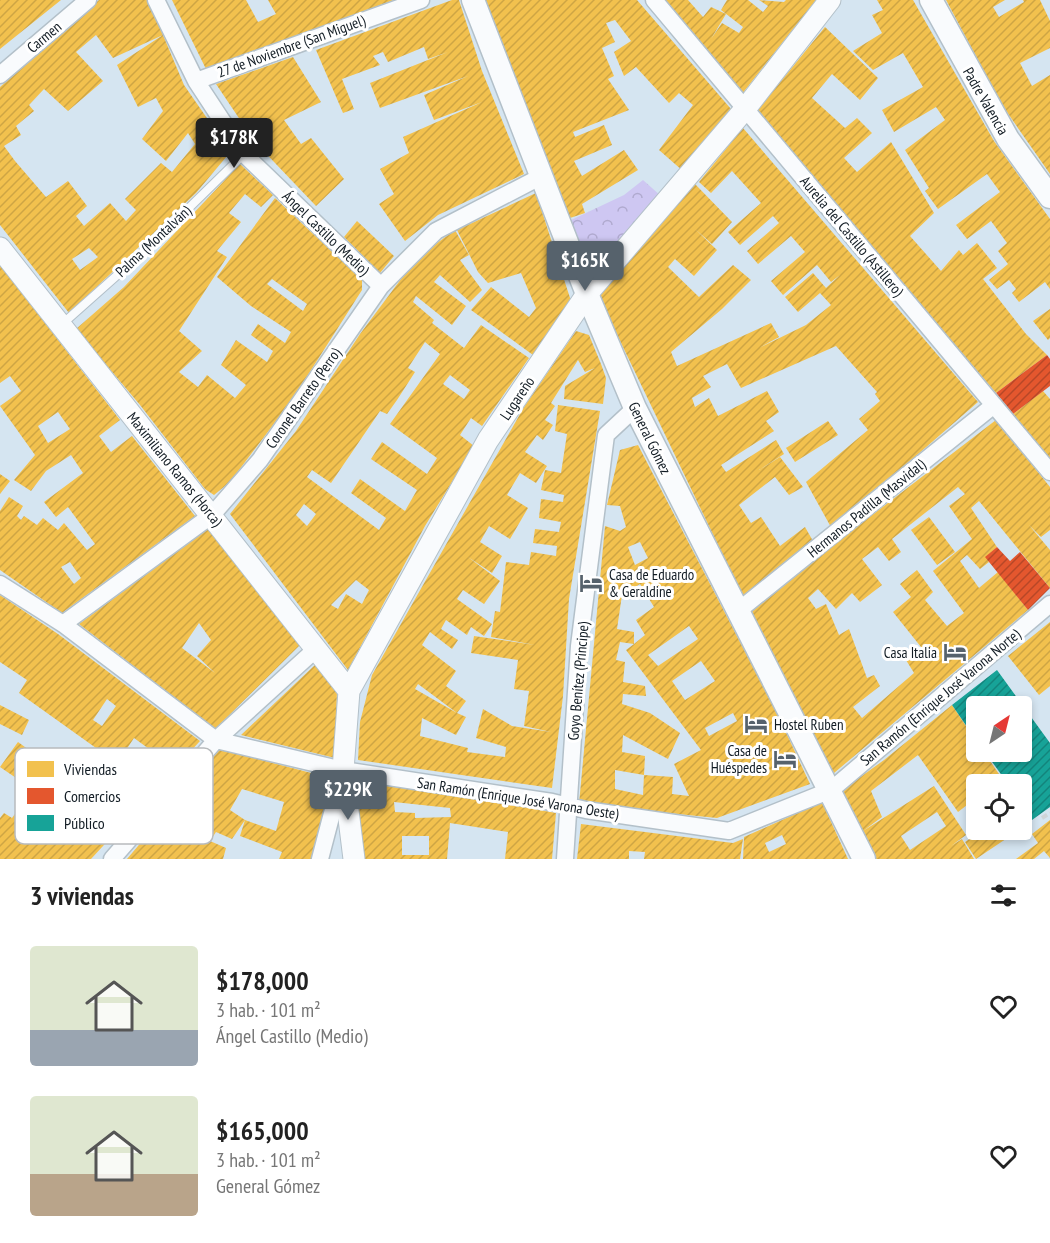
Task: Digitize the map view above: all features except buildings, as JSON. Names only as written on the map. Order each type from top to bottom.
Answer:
[{"type":"main road","name":"General Gómez","points":[[472,0],[587,294],[635,408],[831,790],[864,859]]},
{"type":"main road","name":"Padre Valencia","points":[[932,0],[963,62],[1008,139],[1050,197]]},
{"type":"street","name":"Carmen","points":[[0,75],[88,0]]},
{"type":"street","name":"Ángel Castillo (Medio)","points":[[156,0],[196,81],[244,154],[381,286]]},
{"type":"street","name":"27 de Noviembre (San Miguel)","points":[[196,81],[421,0]]},
{"type":"street","name":"Aurelia del Castillo (Astillero)","points":[[654,0],[1050,472]]},
{"type":"street","name":"Lugareño","points":[[354,859],[343,770],[349,691],[488,441],[587,294],[745,110],[830,0]]},
{"type":"street","name":"Coronel Barreto (Perro)","points":[[63,624],[212,515],[260,460],[381,286],[436,231],[542,176]]},
{"type":"street","name":"Maximiliano Ramos (Horca)","points":[[0,248],[349,691]]},
{"type":"street","points":[[576,265],[586,272],[607,271]]},
{"type":"street","name":"Hermanos Padilla (Masvidal)","points":[[738,611],[994,405]]},
{"type":"street","name":"Goyo Benítez (Principe)","points":[[565,859],[579,646],[606,435],[635,408]]},
{"type":"street","name":"San Ramón (Enrique José Varona Oeste)","points":[[0,584],[63,624],[216,740],[343,770],[729,831],[831,790]]},
{"type":"street","name":"San Ramón (Enrique José Varona Norte)","points":[[831,790],[1050,604]]},
{"type":"street","points":[[209,748],[316,649]]},
{"type":"street","points":[[320,859],[343,770]]},
{"type":"street","points":[[112,859],[125,844]]},
{"type":"lane","name":"Palma (Montalván)","points":[[60,326],[150,246],[244,154]]},
{"type":"path","points":[[1042,819],[1050,813]]},
{"type":"green space","points":[[643,180],[661,196],[606,260],[594,264],[584,259],[569,221],[624,195]]},
{"type":"place","name":"Casa de Eduardo & Geraldine","points":[[591,583]]},
{"type":"place","name":"Casa Italia","points":[[955,652]]},
{"type":"place","name":"Hostel Ruben","points":[[756,724]]},
{"type":"place","name":"Casa de Huéspedes","points":[[785,759]]}]
